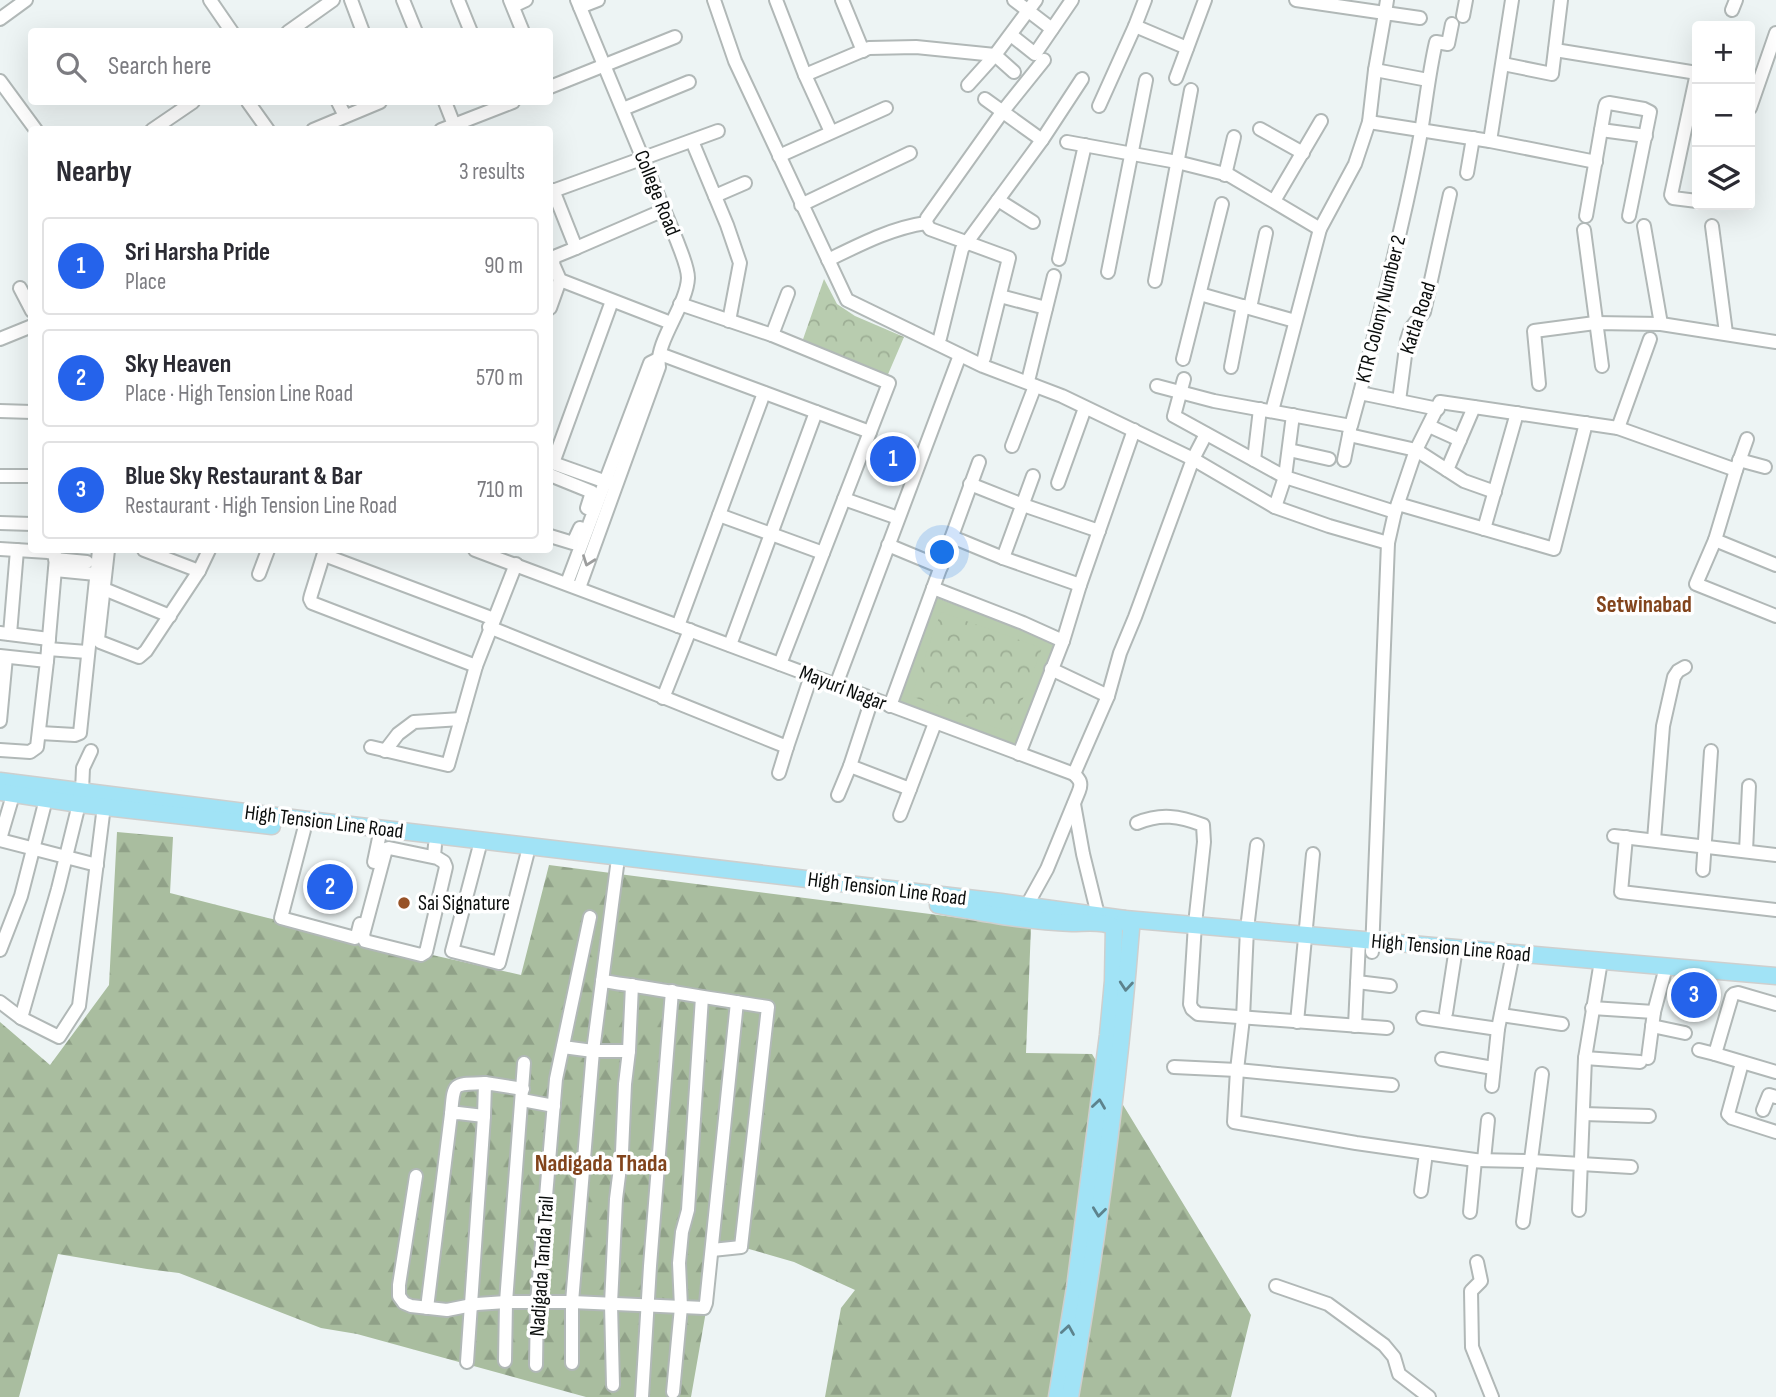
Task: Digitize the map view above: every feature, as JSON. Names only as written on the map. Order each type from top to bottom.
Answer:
[{"type":"main road","name":"High Tension Line Road","points":[[0,781],[81,798],[811,885],[924,903],[1026,913],[1098,915],[1128,924],[1304,941],[1665,971],[1776,976]]},
{"type":"main road","name":"High Tension Line Road","points":[[6,793],[46,799],[81,798],[104,806],[303,830],[436,851],[480,845],[527,855],[617,866],[811,885]]},
{"type":"main road","points":[[1026,913],[1110,925],[1115,931],[1108,1035],[1070,1397]]},
{"type":"main road","points":[[1057,1397],[1081,1289],[1119,1059],[1128,924]]},
{"type":"main road","points":[[1665,971],[1776,985]]},
{"type":"street","points":[[0,19],[26,0]]},
{"type":"street","points":[[210,0],[229,28]]},
{"type":"street","points":[[304,27],[333,0]]},
{"type":"street","points":[[351,0],[362,28]]},
{"type":"street","points":[[403,0],[414,28]]},
{"type":"street","points":[[458,0],[469,28]]},
{"type":"street","points":[[521,28],[512,3],[526,0]]},
{"type":"street","points":[[579,3],[598,0]]},
{"type":"street","points":[[714,0],[735,61],[847,300],[983,366],[1032,381],[1134,430],[1193,459],[1275,507],[1388,543]]},
{"type":"street","points":[[776,0],[831,132]]},
{"type":"street","points":[[842,0],[863,51]]},
{"type":"street","points":[[1014,0],[1052,29]]},
{"type":"street","points":[[968,85],[1011,35],[1036,0]]},
{"type":"street","points":[[1099,106],[1145,0]]},
{"type":"street","points":[[1176,78],[1205,0]]},
{"type":"street","points":[[1296,0],[1386,6],[1420,18]]},
{"type":"street","points":[[1463,16],[1466,0]]},
{"type":"street","points":[[1490,141],[1512,0]]},
{"type":"street","points":[[1503,64],[1552,74],[1561,0]]},
{"type":"street","points":[[1011,35],[1035,54],[1070,1]]},
{"type":"street","name":"College Road","points":[[579,3],[688,275],[687,286],[659,356],[650,363],[610,484],[593,518]]},
{"type":"street","points":[[1254,460],[1266,410],[1295,321],[1320,229],[1355,164],[1369,122],[1386,6]]},
{"type":"street","name":"KTR Colony Number 2","points":[[1344,460],[1402,225],[1436,42],[1448,44],[1452,24]]},
{"type":"street","points":[[1135,26],[1187,48]]},
{"type":"street","points":[[1755,96],[1776,33]]},
{"type":"street","points":[[553,86],[675,37]]},
{"type":"street","points":[[805,75],[869,48],[916,47],[995,55],[1014,72]]},
{"type":"street","points":[[1555,50],[1692,72]]},
{"type":"street","points":[[984,358],[1009,258],[930,229],[926,223],[927,218],[1003,111],[1044,60]]},
{"type":"street","points":[[1375,70],[1428,80]]},
{"type":"street","points":[[940,338],[959,258],[966,242],[1042,140],[1082,79]]},
{"type":"street","points":[[1108,272],[1146,80]]},
{"type":"street","points":[[0,81],[4,97],[32,126]]},
{"type":"street","points":[[623,109],[689,82]]},
{"type":"street","points":[[1692,200],[1673,198],[1671,195],[1695,84]]},
{"type":"street","points":[[1155,281],[1191,90]]},
{"type":"street","points":[[985,99],[1042,140]]},
{"type":"street","points":[[1586,216],[1605,107],[1609,103],[1648,110],[1650,116],[1629,216]]},
{"type":"street","points":[[158,126],[189,105]]},
{"type":"street","points":[[250,105],[265,126]]},
{"type":"street","points":[[340,105],[345,116]]},
{"type":"street","points":[[322,126],[372,105]]},
{"type":"street","points":[[446,105],[455,126]]},
{"type":"street","points":[[457,126],[506,105]]},
{"type":"street","points":[[779,156],[886,108]]},
{"type":"street","points":[[1274,201],[1321,121]]},
{"type":"street","points":[[1369,122],[1473,138],[1596,162]]},
{"type":"street","points":[[1260,129],[1303,153]]},
{"type":"street","points":[[1601,130],[1646,136]]},
{"type":"street","points":[[553,190],[718,131]]},
{"type":"street","points":[[1225,175],[1234,137]]},
{"type":"street","points":[[1467,173],[1473,138]]},
{"type":"street","points":[[692,141],[740,263],[729,321]]},
{"type":"street","points":[[1067,142],[1177,162],[1225,175],[1320,229]]},
{"type":"street","points":[[1059,259],[1085,145]]},
{"type":"street","points":[[801,205],[910,153]]},
{"type":"street","points":[[715,196],[745,183]]},
{"type":"street","name":"Katla Road","points":[[1399,401],[1407,340],[1411,328],[1424,312],[1450,194]]},
{"type":"street","points":[[553,196],[576,248]]},
{"type":"street","points":[[998,200],[1033,222]]},
{"type":"street","points":[[1183,359],[1222,204]]},
{"type":"street","points":[[553,258],[664,210]]},
{"type":"street","points":[[828,260],[869,240],[907,226],[926,223]]},
{"type":"street","points":[[1644,226],[1661,324]]},
{"type":"street","points":[[1712,226],[1726,333]]},
{"type":"street","points":[[1584,230],[1602,366]]},
{"type":"street","points":[[1231,367],[1266,233]]},
{"type":"street","points":[[553,264],[560,280],[553,300]]},
{"type":"street","points":[[1012,446],[1032,381],[1055,276]]},
{"type":"street","points":[[560,280],[671,323]]},
{"type":"street","points":[[20,288],[28,303]]},
{"type":"street","points":[[772,335],[788,293]]},
{"type":"street","points":[[1199,294],[1295,321]]},
{"type":"street","points":[[1000,296],[1046,308]]},
{"type":"street","points":[[553,462],[612,301]]},
{"type":"street","points":[[680,304],[772,335],[889,383],[780,664]]},
{"type":"street","points":[[1539,384],[1534,331],[1595,323],[1661,324],[1776,342]]},
{"type":"street","points":[[0,339],[28,328]]},
{"type":"street","points":[[1618,428],[1650,339]]},
{"type":"street","points":[[836,685],[960,355]]},
{"type":"street","points":[[659,356],[870,432]]},
{"type":"street","points":[[1184,379],[1174,416],[1285,477],[1554,549],[1586,423]]},
{"type":"street","points":[[1157,386],[1293,415],[1416,450],[1464,481],[1495,492]]},
{"type":"street","points":[[663,698],[719,515],[764,393]]},
{"type":"street","points":[[1360,393],[1438,409]]},
{"type":"street","points":[[1355,1026],[1357,982],[1366,946],[1388,543],[1416,450],[1440,402],[1618,428],[1738,465],[1765,467]]},
{"type":"street","points":[[1447,470],[1474,407]]},
{"type":"street","points":[[1058,483],[1085,408]]},
{"type":"street","points":[[0,411],[28,412]]},
{"type":"street","points":[[730,645],[816,412]]},
{"type":"street","points":[[1485,529],[1517,413]]},
{"type":"street","points":[[1275,507],[1285,477],[1293,415]]},
{"type":"street","points":[[1429,426],[1460,440]]},
{"type":"street","points":[[1019,754],[1063,641],[1134,430]]},
{"type":"street","points":[[1026,913],[1081,786],[1080,780],[1074,774],[1108,696],[1120,653],[1193,459],[1206,434]]},
{"type":"street","points":[[1747,439],[1715,540],[1696,584],[1776,616]]},
{"type":"street","points":[[1289,450],[1329,459]]},
{"type":"street","points":[[890,706],[979,462]]},
{"type":"street","points":[[553,468],[610,484]]},
{"type":"street","points":[[553,468],[592,492],[593,518],[573,586]]},
{"type":"street","points":[[0,476],[28,476]]},
{"type":"street","points":[[1003,558],[1033,476]]},
{"type":"street","points":[[970,484],[1099,531]]},
{"type":"street","points":[[844,499],[898,518]]},
{"type":"street","points":[[719,515],[824,553]]},
{"type":"street","points":[[553,537],[573,543],[593,518]]},
{"type":"street","points":[[0,523],[28,524]]},
{"type":"street","points":[[952,537],[1080,585]]},
{"type":"street","points":[[1715,540],[1776,565]]},
{"type":"street","points":[[888,545],[940,567]]},
{"type":"street","points":[[0,550],[28,551]]},
{"type":"street","points":[[17,550],[5,634],[48,650]]},
{"type":"street","points":[[2,754],[30,752],[37,747],[56,556],[50,553]]},
{"type":"street","points":[[40,733],[80,733],[99,553]]},
{"type":"street","points":[[108,553],[98,639],[139,657],[170,616],[208,553]]},
{"type":"street","points":[[153,553],[199,571]]},
{"type":"street","points":[[259,575],[267,553]]},
{"type":"street","points":[[324,553],[311,595],[312,603],[475,666]]},
{"type":"street","points":[[326,553],[663,698],[787,747]]},
{"type":"street","name":"Mayuri Nagar","points":[[484,553],[1074,774]]},
{"type":"street","points":[[55,565],[88,562]]},
{"type":"street","points":[[371,747],[448,765],[475,666],[516,564]]},
{"type":"street","points":[[55,565],[96,574]]},
{"type":"street","points":[[933,588],[1063,641]]},
{"type":"street","points":[[104,589],[170,616]]},
{"type":"street","points":[[0,721],[3,657],[48,650],[87,652]]},
{"type":"street","points":[[1654,841],[1663,726],[1674,677],[1685,667]]},
{"type":"street","points":[[1051,669],[1108,696]]},
{"type":"street","points":[[779,773],[811,676]]},
{"type":"street","points":[[838,795],[872,699]]},
{"type":"street","points":[[385,751],[398,734],[414,722],[461,719]]},
{"type":"street","points":[[900,815],[935,723]]},
{"type":"street","points":[[21,1018],[81,798],[83,768],[91,751]]},
{"type":"street","points":[[1703,870],[1711,751]]},
{"type":"street","points":[[850,766],[910,789]]},
{"type":"street","points":[[1746,851],[1749,786]]},
{"type":"street","points":[[6,793],[0,839],[97,865]]},
{"type":"street","points":[[0,950],[21,896],[46,799]]},
{"type":"street","points":[[1074,804],[1098,915]]},
{"type":"street","points":[[0,1002],[21,1018],[59,1037],[79,1006],[104,806]]},
{"type":"street","points":[[1138,823],[1151,817],[1166,816],[1203,825],[1204,842],[1194,929],[1190,1004],[1192,1009],[1199,1014],[1387,1028]]},
{"type":"street","points":[[303,830],[281,916],[284,920],[355,938],[390,843]]},
{"type":"street","points":[[1776,855],[1620,836],[1621,892],[1776,910]]},
{"type":"street","points":[[390,843],[385,850],[363,937],[368,942],[421,955],[427,950],[446,867],[436,851]]},
{"type":"street","points":[[480,845],[453,951],[499,963],[527,855]]},
{"type":"street","points":[[1256,845],[1234,1122],[1480,1160],[1631,1167]]},
{"type":"street","points":[[1297,1022],[1314,854]]},
{"type":"street","points":[[572,1363],[572,1302],[590,1083],[617,866]]},
{"type":"street","points":[[590,917],[563,1047],[593,1051],[629,1051]]},
{"type":"street","points":[[1446,1013],[1455,953]]},
{"type":"street","points":[[1492,1086],[1498,1029],[1512,958]]},
{"type":"street","points":[[1579,1210],[1585,1058],[1600,966]]},
{"type":"street","points":[[1585,1058],[1644,1060],[1665,971]]},
{"type":"street","points":[[602,981],[768,1007],[741,1247],[712,1250]]},
{"type":"street","points":[[1357,982],[1390,986]]},
{"type":"street","points":[[613,1385],[611,1304],[632,985]]},
{"type":"street","points":[[642,1397],[672,991]]},
{"type":"street","points":[[1715,1055],[1734,994],[1775,1002]]},
{"type":"street","points":[[673,1392],[681,1307],[679,1264],[682,1232],[688,1210],[702,997]]},
{"type":"street","points":[[416,1177],[399,1285],[399,1296],[404,1303],[447,1310],[506,1302],[699,1308],[705,1305],[737,1002]]},
{"type":"street","points":[[1592,1008],[1654,1012]]},
{"type":"street","points":[[1501,1015],[1562,1024]]},
{"type":"street","points":[[1423,1018],[1498,1029]]},
{"type":"street","points":[[1652,1026],[1685,1033]]},
{"type":"street","name":"Nadigada Tanda Trail","points":[[536,1365],[537,1302],[556,1079],[563,1047]]},
{"type":"street","points":[[1699,1050],[1742,1063],[1773,1087],[1763,1110]]},
{"type":"street","points":[[1442,1059],[1493,1068]]},
{"type":"street","points":[[505,1361],[506,1302],[524,1063]]},
{"type":"street","points":[[1742,1063],[1728,1114],[1732,1118],[1776,1132]]},
{"type":"street","points":[[1174,1067],[1237,1070],[1392,1085]]},
{"type":"street","points":[[1523,1222],[1542,1074]]},
{"type":"street","points":[[427,1308],[453,1090],[463,1083],[485,1083],[554,1106]]},
{"type":"street","points":[[467,1362],[485,1083]]},
{"type":"street","points":[[451,1114],[484,1116]]},
{"type":"street","points":[[1583,1114],[1649,1116]]},
{"type":"street","points":[[1470,1212],[1489,1120]]},
{"type":"street","points":[[1421,1191],[1426,1153]]},
{"type":"street","points":[[1477,1262],[1481,1281],[1471,1291],[1472,1347],[1492,1397]]},
{"type":"street","points":[[1276,1286],[1328,1304],[1384,1345],[1394,1357],[1399,1374],[1429,1397]]},
{"type":"green space","points":[[824,279],[837,304],[855,316],[904,337],[886,379],[801,345]]},
{"type":"green space","points":[[937,598],[1057,643],[1017,747],[897,702]]},
{"type":"green space","points":[[937,598],[1057,643],[1017,747],[897,702]],"holes":[[[941,612],[1042,648],[1010,733],[911,696]]]},
{"type":"green space","points":[[117,832],[173,837],[170,893],[521,975],[549,865],[1031,927],[1026,1053],[1092,1054],[1251,1315],[1231,1397],[825,1397],[841,1308],[855,1290],[794,1262],[749,1249],[716,1254],[691,1397],[586,1397],[357,1334],[321,1328],[179,1273],[58,1254],[19,1397],[0,1397],[0,1022],[50,1065],[109,985]]},
{"type":"place","name":"Sri Harsha Pride","points":[[893,459]]},
{"type":"place","name":"Sky Heaven","points":[[330,887]]},
{"type":"place","name":"Sai Signature","points":[[404,903]]},
{"type":"place","name":"Blue Sky Restaurant & Bar","points":[[1694,995]]},
{"type":"district","name":"Setwinabad","points":[[1644,605]]},
{"type":"district","name":"Nadigada Thada","points":[[601,1163]]}]
